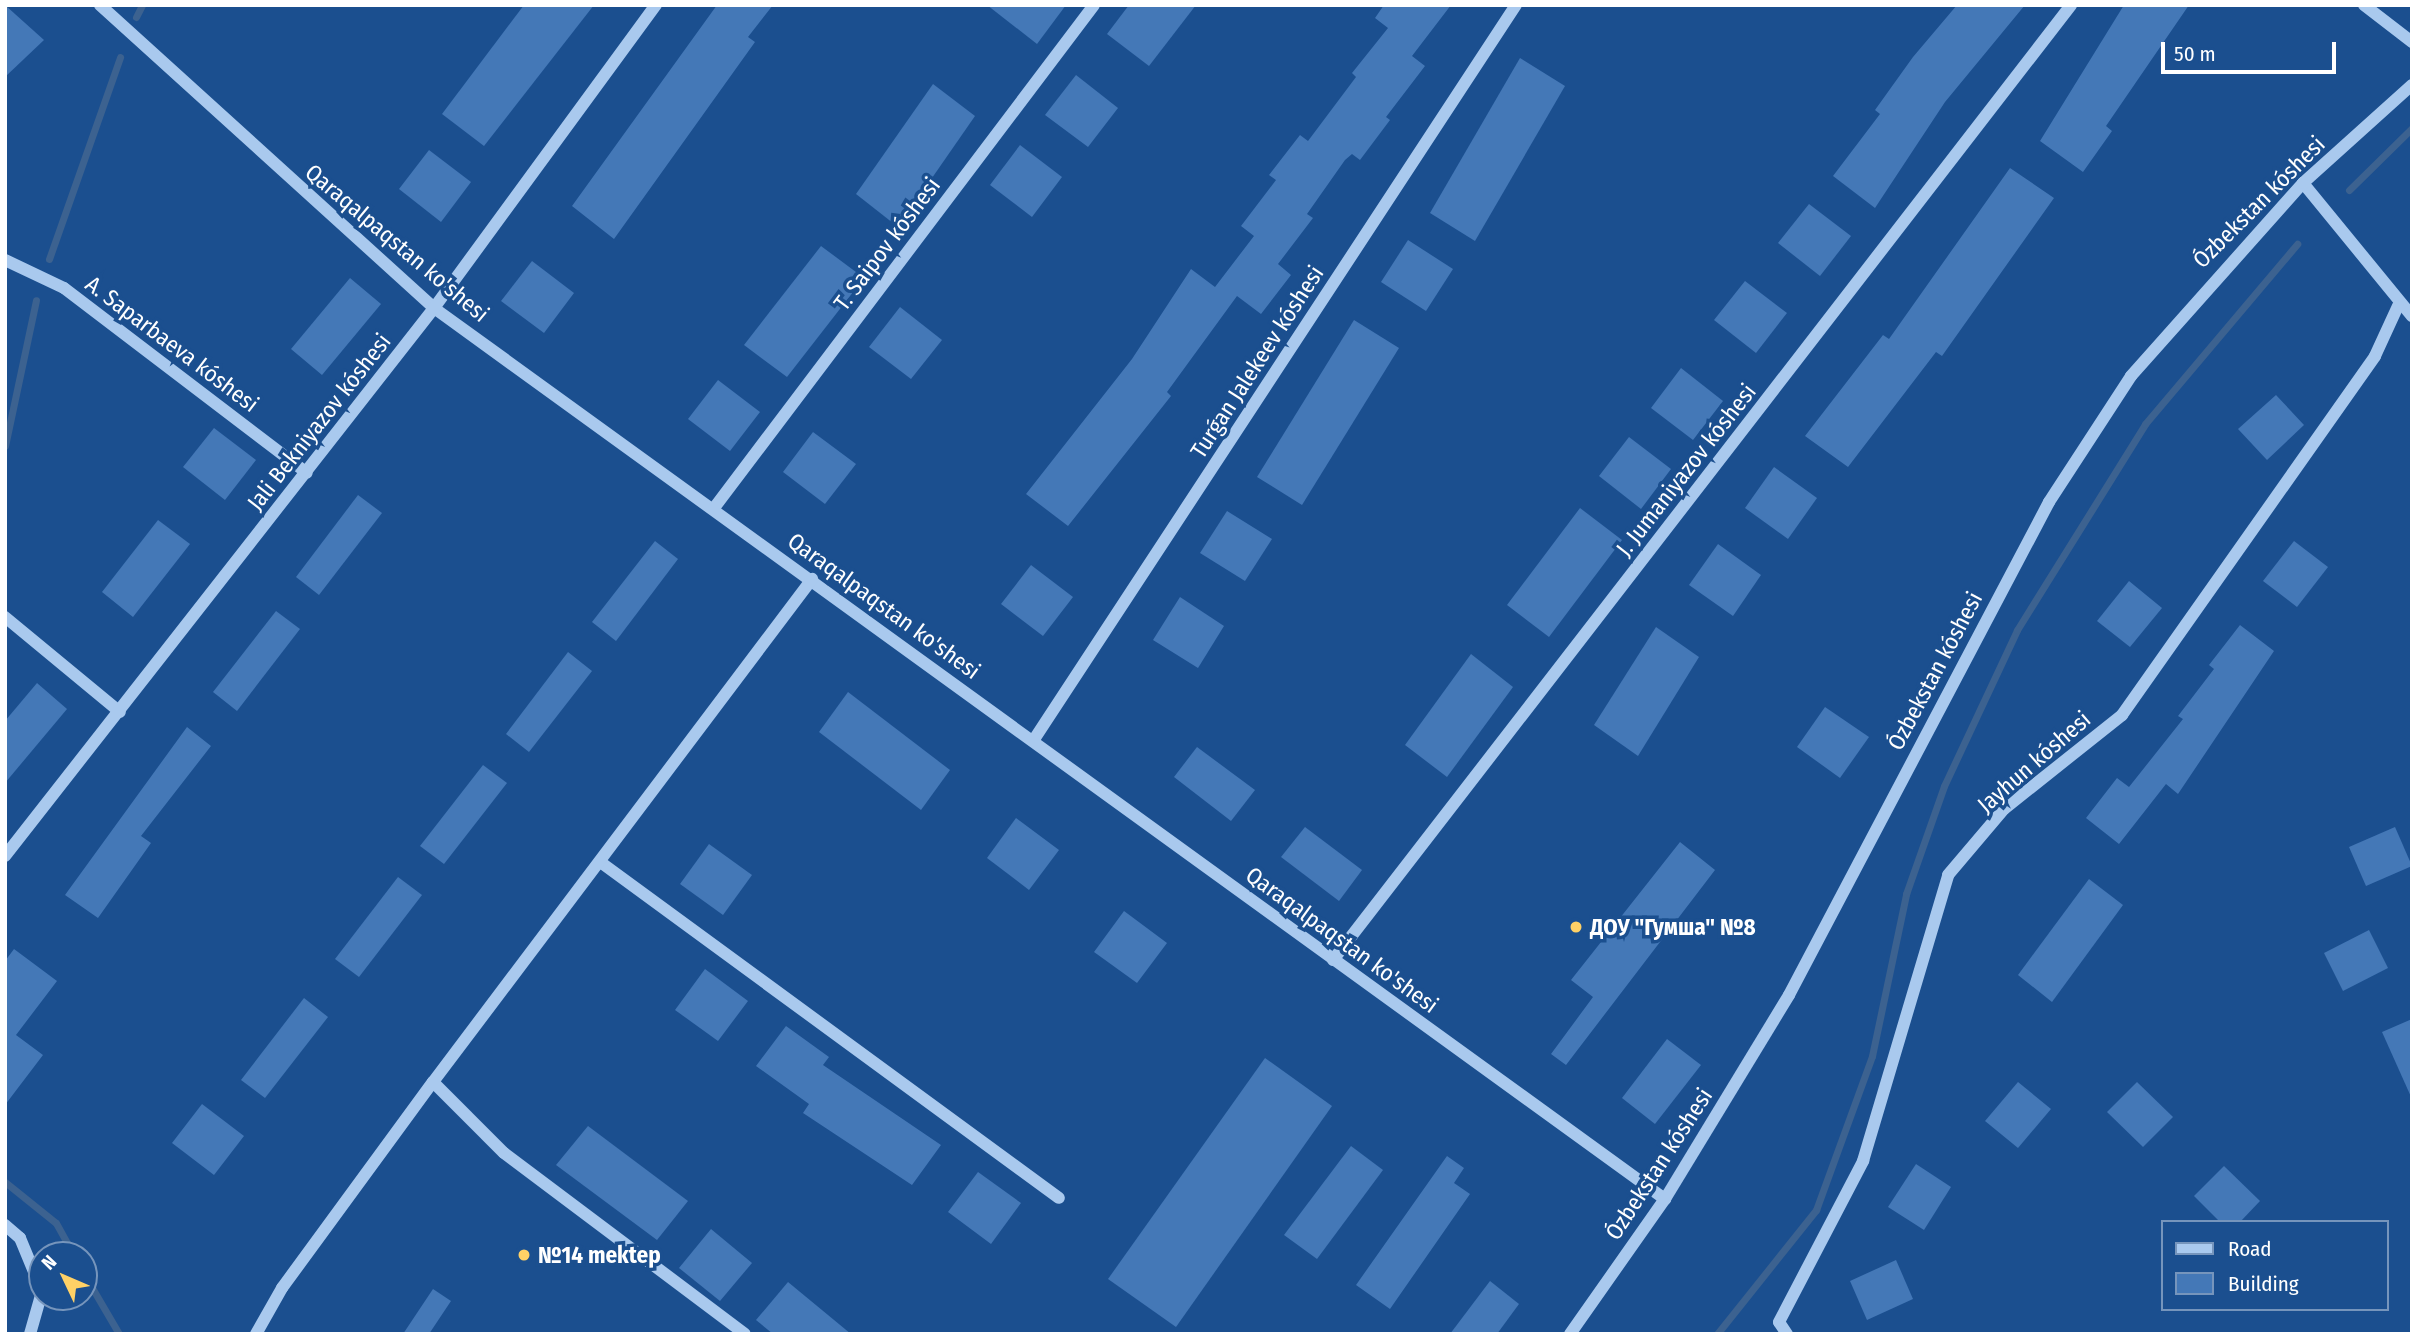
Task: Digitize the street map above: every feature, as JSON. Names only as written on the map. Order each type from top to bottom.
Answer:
[{"type":"street","name":"Jali Bekniyazov kóshesi","points":[[5,856],[434,308],[656,5]]},
{"type":"street","name":"T. Saipov kóshesi","points":[[714,508],[1094,5]]},
{"type":"street","name":"Turǵan Jalekeev kóshesi","points":[[1033,741],[1516,5]]},
{"type":"street","name":"J. Jumaniyazov kóshesi","points":[[1333,960],[2071,5]]},
{"type":"street","points":[[2364,5],[2412,42]]},
{"type":"street","name":"Qaraqalpaqstan ko'shesi","points":[[103,9],[434,308],[714,508],[1665,1199]]},
{"type":"street","name":"Ózbekstan kóshesi","points":[[1570,1334],[1665,1199],[1789,995],[2049,502],[2131,376],[2302,183],[2412,85]]},
{"type":"street","points":[[2302,183],[2398,306],[2412,316]]},
{"type":"street","name":"A. Saparbaeva kóshesi","points":[[5,260],[64,288],[307,473]]},
{"type":"street","name":"Jayhun kóshesi","points":[[1787,1334],[1779,1322],[1863,1161],[1948,875],[2004,809],[2122,715],[2375,356],[2398,306]]},
{"type":"street","points":[[256,1334],[282,1288],[433,1082],[603,864],[812,579]]},
{"type":"street","points":[[5,617],[120,712]]},
{"type":"street","points":[[603,864],[1059,1198]]},
{"type":"street","points":[[433,1082],[504,1153],[745,1334]]},
{"type":"street","points":[[5,1225],[20,1238],[28,1258]]},
{"type":"street","points":[[30,1334],[37,1311]]},
{"type":"building","points":[[5,5],[44,40],[5,77]]},
{"type":"building","points":[[524,5],[594,5],[484,146],[442,114]]},
{"type":"building","points":[[717,5],[773,5],[748,37],[755,42],[614,239],[572,206]]},
{"type":"building","points":[[987,5],[1066,5],[1037,44]]},
{"type":"building","points":[[1129,5],[1196,5],[1149,66],[1107,34]]},
{"type":"building","points":[[1384,5],[1451,5],[1412,56],[1425,66],[1386,117],[1390,120],[1360,160],[1352,154],[1345,160],[1307,214],[1313,218],[1278,264],[1291,275],[1261,314],[1237,296],[1167,392],[1171,396],[1068,526],[1026,494],[1132,359],[1191,269],[1215,287],[1254,236],[1241,226],[1276,180],[1269,175],[1300,135],[1308,141],[1356,77],[1352,73],[1388,28],[1375,18]]},
{"type":"building","points":[[1957,5],[2025,5],[1945,102],[1875,208],[1833,176],[1880,114],[1875,110],[1913,57]]},
{"type":"building","points":[[2124,5],[2189,5],[2106,126],[2112,131],[2083,172],[2040,141]]},
{"type":"building","points":[[1520,58],[1565,86],[1475,241],[1430,213]]},
{"type":"building","points":[[1076,75],[1118,108],[1088,147],[1045,115]]},
{"type":"building","points":[[933,84],[975,116],[898,227],[856,194]]},
{"type":"building","points":[[1020,145],[1062,177],[1032,217],[990,185]]},
{"type":"building","points":[[429,150],[471,182],[441,222],[399,189]]},
{"type":"building","points":[[2010,168],[2054,198],[1942,356],[1936,352],[1848,467],[1805,436],[1883,335],[1889,339]]},
{"type":"building","points":[[1809,204],[1851,236],[1820,276],[1778,243]]},
{"type":"building","points":[[1408,240],[1453,269],[1426,311],[1381,282]]},
{"type":"building","points":[[821,246],[864,278],[787,377],[744,345]]},
{"type":"building","points":[[532,261],[574,293],[544,333],[501,301]]},
{"type":"building","points":[[350,278],[381,304],[322,375],[291,349]]},
{"type":"building","points":[[1745,281],[1787,313],[1756,353],[1714,320]]},
{"type":"building","points":[[900,307],[942,340],[911,379],[869,347]]},
{"type":"building","points":[[1354,320],[1399,348],[1302,505],[1257,477]]},
{"type":"building","points":[[1681,368],[1723,401],[1693,440],[1651,408]]},
{"type":"building","points":[[718,380],[760,412],[730,451],[688,419]]},
{"type":"building","points":[[2276,395],[2304,425],[2267,460],[2238,429]]},
{"type":"building","points":[[214,428],[256,460],[225,500],[183,467]]},
{"type":"building","points":[[813,432],[856,464],[825,504],[783,472]]},
{"type":"building","points":[[1629,437],[1671,469],[1641,509],[1599,476]]},
{"type":"building","points":[[1774,467],[1817,498],[1788,539],[1745,508]]},
{"type":"building","points":[[358,495],[382,513],[319,595],[296,577]]},
{"type":"building","points":[[1580,508],[1622,540],[1549,637],[1507,605]]},
{"type":"building","points":[[1227,511],[1272,539],[1245,581],[1200,553]]},
{"type":"building","points":[[158,520],[190,544],[133,617],[102,592]]},
{"type":"building","points":[[655,541],[678,559],[616,641],[592,622]]},
{"type":"building","points":[[2294,541],[2328,567],[2297,607],[2263,581]]},
{"type":"building","points":[[1718,544],[1761,575],[1733,616],[1689,585]]},
{"type":"building","points":[[1031,565],[1073,597],[1043,636],[1001,604]]},
{"type":"building","points":[[2129,581],[2162,608],[2130,647],[2097,621]]},
{"type":"building","points":[[1180,597],[1224,626],[1198,668],[1153,640]]},
{"type":"building","points":[[276,611],[300,629],[237,711],[213,692]]},
{"type":"building","points":[[2240,625],[2274,651],[2178,794],[2166,784],[2119,844],[2086,818],[2117,778],[2129,787],[2183,719],[2178,716],[2214,669],[2209,665]]},
{"type":"building","points":[[1656,627],[1699,657],[1638,756],[1594,725]]},
{"type":"building","points":[[568,652],[592,671],[529,752],[506,734]]},
{"type":"building","points":[[1471,654],[1513,687],[1447,777],[1405,745]]},
{"type":"building","points":[[37,683],[67,709],[5,783],[5,721]]},
{"type":"building","points":[[848,692],[950,770],[921,810],[819,732]]},
{"type":"building","points":[[1825,707],[1869,737],[1840,778],[1797,747]]},
{"type":"building","points":[[187,727],[211,746],[141,836],[151,843],[98,918],[65,895]]},
{"type":"building","points":[[1197,747],[1255,790],[1231,821],[1174,777]]},
{"type":"building","points":[[483,765],[507,783],[444,864],[420,846]]},
{"type":"building","points":[[1016,818],[1059,850],[1029,890],[987,858]]},
{"type":"building","points":[[1305,827],[1362,870],[1339,901],[1281,857]]},
{"type":"building","points":[[2395,827],[2412,866],[2366,886],[2349,847]]},
{"type":"building","points":[[1680,842],[1715,870],[1566,1065],[1551,1054],[1593,997],[1571,980]]},
{"type":"building","points":[[709,844],[752,875],[723,915],[680,884]]},
{"type":"building","points":[[398,877],[422,895],[359,977],[335,959]]},
{"type":"building","points":[[2089,879],[2123,905],[2052,1002],[2018,975]]},
{"type":"building","points":[[1124,911],[1167,943],[1137,983],[1094,952]]},
{"type":"building","points":[[2369,930],[2388,968],[2343,991],[2324,953]]},
{"type":"building","points":[[14,949],[57,981],[16,1035],[43,1055],[5,1105],[5,961]]},
{"type":"building","points":[[705,969],[748,1001],[718,1041],[675,1010]]},
{"type":"building","points":[[304,998],[328,1017],[265,1098],[241,1080]]},
{"type":"building","points":[[2412,1019],[2412,1099],[2382,1032]]},
{"type":"building","points":[[786,1026],[829,1057],[823,1065],[941,1145],[912,1185],[803,1113],[809,1104],[756,1066]]},
{"type":"building","points":[[1667,1039],[1701,1065],[1655,1124],[1622,1098]]},
{"type":"building","points":[[1265,1058],[1332,1106],[1176,1327],[1108,1279]]},
{"type":"building","points":[[2018,1082],[2051,1109],[2018,1148],[1985,1121]]},
{"type":"building","points":[[2137,1082],[2173,1117],[2143,1147],[2107,1112]]},
{"type":"building","points":[[202,1104],[244,1136],[214,1175],[172,1143]]},
{"type":"building","points":[[588,1126],[688,1201],[657,1240],[556,1165]]},
{"type":"building","points":[[1351,1146],[1383,1170],[1317,1259],[1284,1235]]},
{"type":"building","points":[[1447,1156],[1464,1168],[1454,1183],[1470,1194],[1390,1309],[1356,1285]]},
{"type":"building","points":[[1916,1164],[1951,1187],[1924,1230],[1888,1207]]},
{"type":"building","points":[[2224,1166],[2260,1201],[2242,1220],[2218,1220],[2194,1196]]},
{"type":"building","points":[[978,1172],[1021,1203],[991,1244],[948,1212]]},
{"type":"building","points":[[711,1229],[752,1263],[720,1301],[679,1268]]},
{"type":"building","points":[[1896,1260],[1913,1299],[1867,1320],[1850,1281]]},
{"type":"building","points":[[1490,1281],[1519,1304],[1497,1334],[1450,1334]]},
{"type":"building","points":[[788,1282],[851,1334],[773,1334],[756,1320]]},
{"type":"building","points":[[433,1289],[451,1301],[429,1334],[403,1334]]},
{"type":"waterway","points":[[136,17],[142,5]]},
{"type":"waterway","points":[[49,259],[120,57]]},
{"type":"waterway","points":[[2349,190],[2412,128]]},
{"type":"waterway","points":[[1717,1334],[1816,1210],[1872,1056],[1906,894],[1944,786],[2017,630],[2145,424],[2297,244]]},
{"type":"waterway","points":[[5,446],[36,300]]},
{"type":"waterway","points":[[5,1182],[56,1223],[66,1241]]},
{"type":"waterway","points":[[98,1298],[119,1334]]},
{"type":"place","name":"ДОУ \"Гумша\" №8","points":[[1576,927]]},
{"type":"place","name":"№14 mektep","points":[[524,1255]]}]
